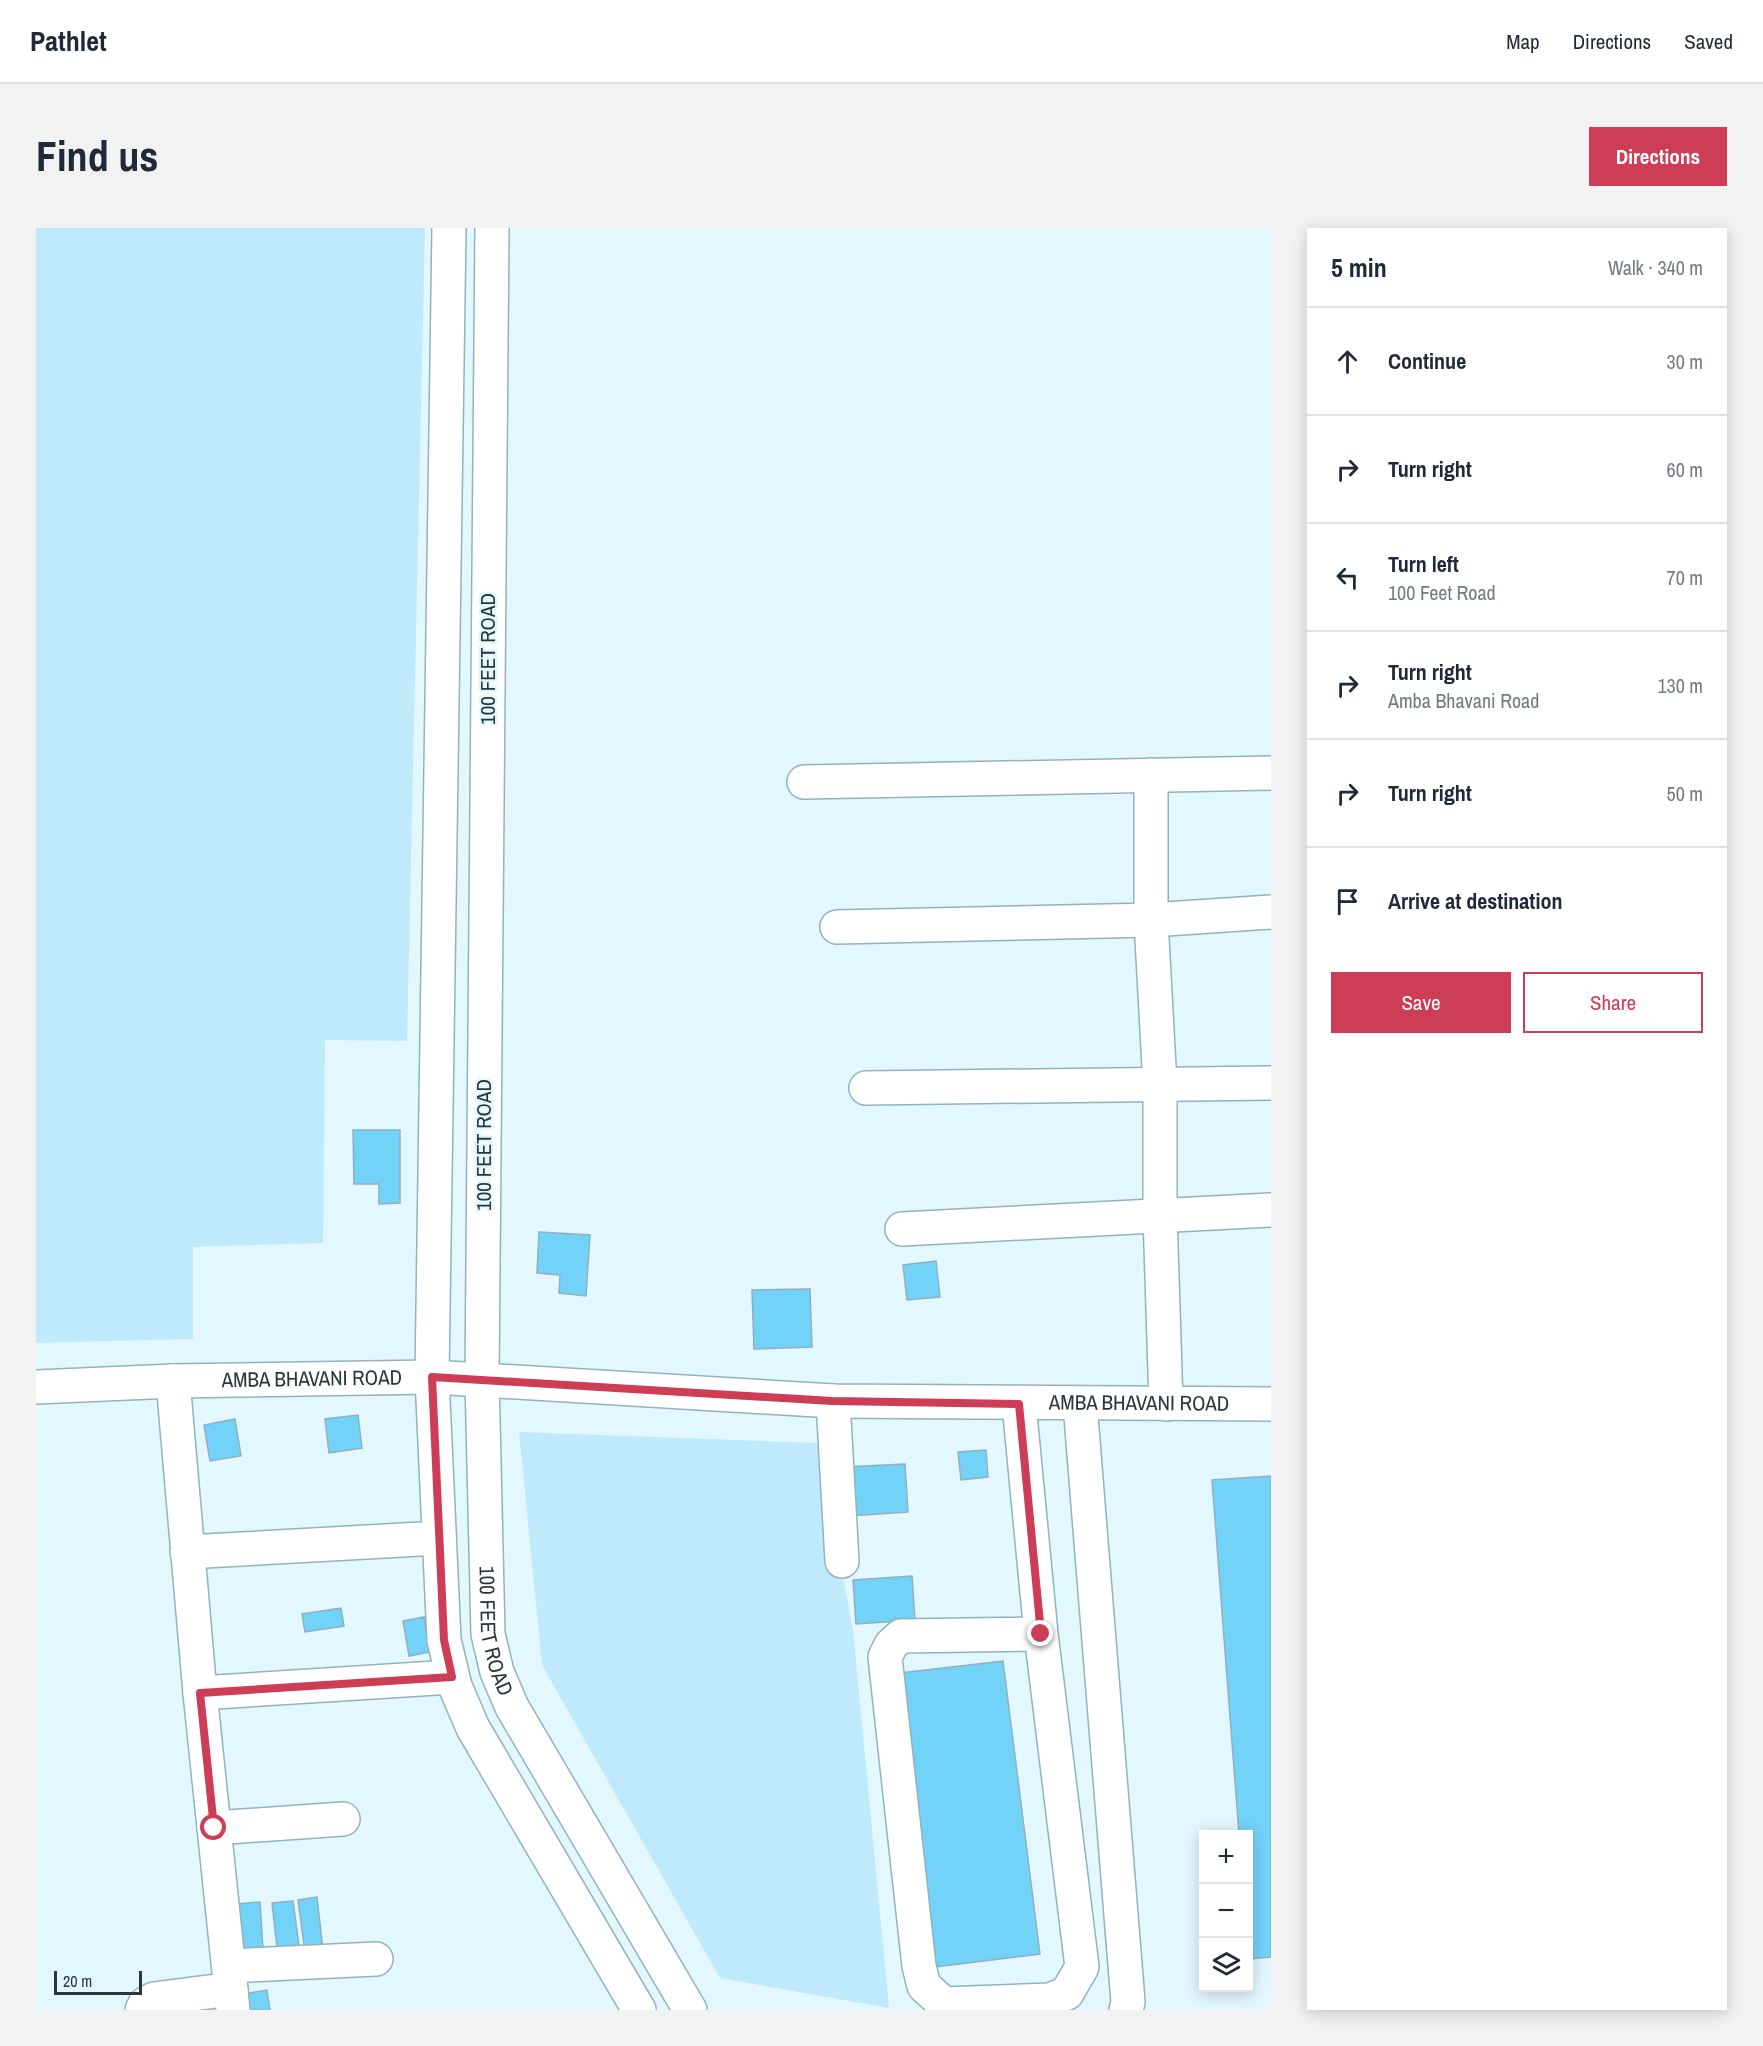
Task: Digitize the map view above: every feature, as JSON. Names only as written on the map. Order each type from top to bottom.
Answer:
[{"type":"street","points":[[449,228],[432,1377],[444,1640],[452,1677],[473,1728],[639,2010]]},
{"type":"street","name":"100 FEET ROAD","points":[[492,228],[482,1379],[488,1634],[497,1672],[512,1707],[690,2010]]},
{"type":"street","points":[[804,782],[1271,774]]},
{"type":"street","points":[[1152,775],[1151,920],[1160,1085],[1160,1214],[1166,1404]]},
{"type":"street","points":[[837,927],[1151,920],[1271,912]]},
{"type":"street","points":[[866,1088],[1271,1083]]},
{"type":"street","points":[[902,1229],[1271,1210]]},
{"type":"street","name":"AMBA BHAVANI ROAD","points":[[36,1387],[173,1381],[432,1377],[832,1401],[1271,1404]]},
{"type":"street","points":[[173,1381],[200,1693],[231,1988]]},
{"type":"street","points":[[832,1401],[842,1560]]},
{"type":"street","points":[[1019,1404],[1041,1634],[1082,1967],[1067,1993],[1050,2000],[944,2004],[924,1986],[919,1966],[885,1657],[891,1645],[901,1636],[1041,1634]]},
{"type":"street","points":[[1080,1404],[1128,2002],[1126,2010]]},
{"type":"street","points":[[187,1552],[439,1538]]},
{"type":"street","points":[[200,1693],[452,1677]]},
{"type":"street","points":[[214,1828],[343,1819]]},
{"type":"street","points":[[142,2010],[154,1999],[231,1988],[376,1959]]},
{"type":"shaded area","points":[[36,228],[425,228],[407,1041],[325,1040],[323,1243],[193,1247],[193,1339],[36,1343]]},
{"type":"shaded area","points":[[519,1432],[817,1443],[853,1630],[889,2008],[720,1978],[542,1665]]},
{"type":"building","points":[[353,1130],[400,1130],[400,1203],[379,1204],[379,1184],[354,1184]]},
{"type":"building","points":[[539,1232],[590,1235],[586,1296],[559,1293],[560,1275],[537,1273]]},
{"type":"building","points":[[936,1261],[940,1297],[907,1300],[903,1265]]},
{"type":"building","points":[[810,1289],[812,1347],[754,1349],[752,1290]]},
{"type":"building","points":[[358,1415],[362,1448],[329,1453],[325,1419]]},
{"type":"building","points":[[235,1419],[241,1456],[210,1461],[204,1425]]},
{"type":"building","points":[[986,1450],[988,1477],[961,1480],[958,1452]]},
{"type":"building","points":[[905,1464],[908,1512],[848,1516],[845,1467]]},
{"type":"building","points":[[1271,1476],[1271,1957],[1253,1959],[1253,1830],[1239,1830],[1212,1480]]},
{"type":"building","points":[[912,1576],[915,1620],[856,1624],[853,1580]]},
{"type":"building","points":[[341,1608],[344,1626],[305,1632],[302,1614]]},
{"type":"building","points":[[424,1617],[430,1652],[409,1656],[403,1621]]},
{"type":"building","points":[[1003,1661],[1040,1954],[936,1967],[900,1673]]},
{"type":"building","points":[[317,1897],[323,1950],[305,1952],[298,1900]]},
{"type":"building","points":[[293,1901],[300,1953],[278,1956],[272,1903]]},
{"type":"building","points":[[260,1902],[263,1949],[239,1950],[236,1904]]},
{"type":"building","points":[[267,1990],[270,2010],[246,2010],[243,1994]]},
{"type":"route","points":[[214,1828],[200,1693],[452,1677],[444,1640],[432,1377],[832,1401],[1019,1404],[1041,1634]]}]
